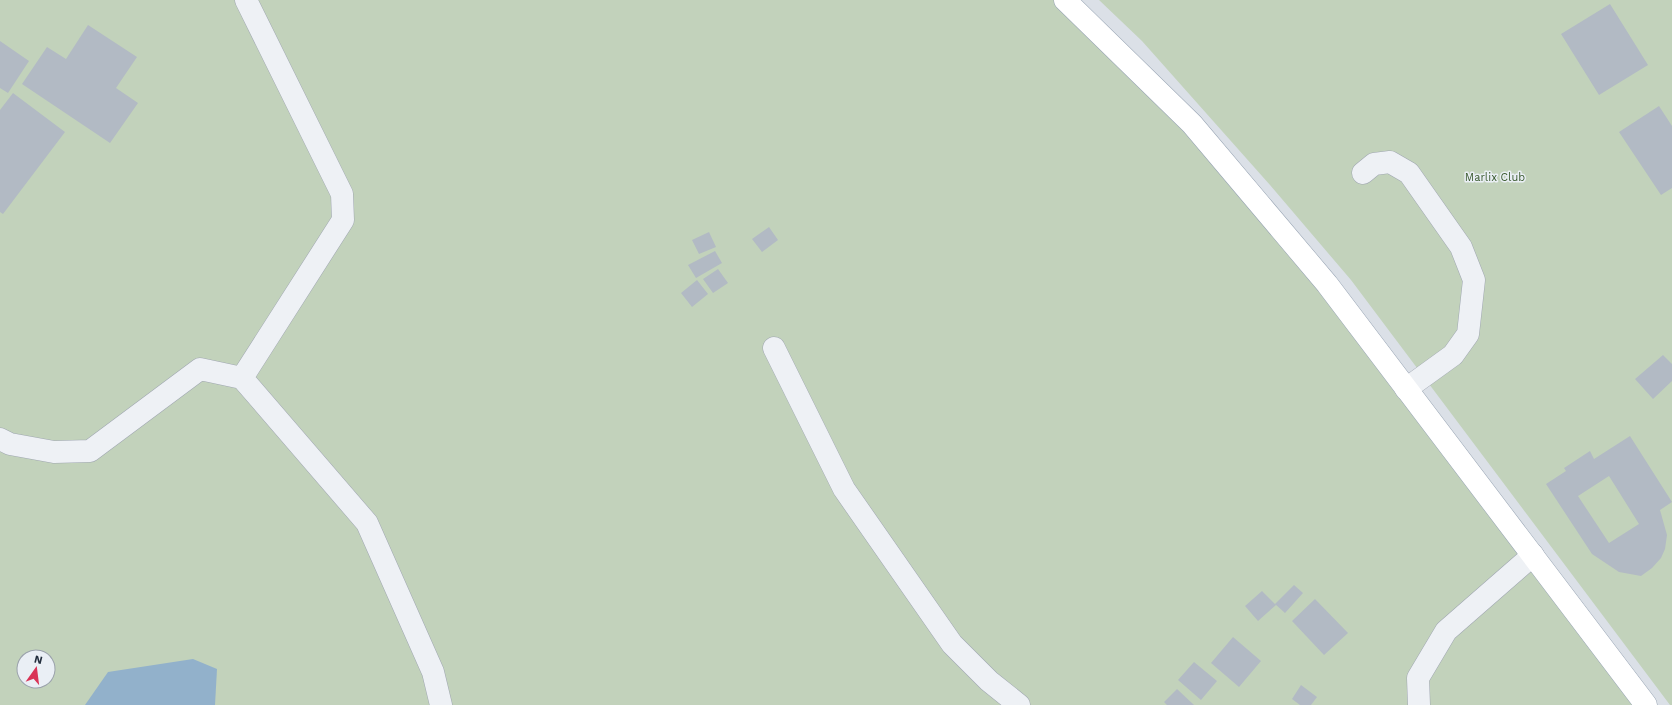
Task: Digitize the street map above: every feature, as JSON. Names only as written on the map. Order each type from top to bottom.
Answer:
[{"type":"main road","points":[[1065,0],[1192,124],[1327,284],[1646,705]]},
{"type":"street","points":[[242,378],[343,220],[342,194],[246,0]]},
{"type":"street","points":[[1363,173],[1374,164],[1390,162],[1409,173],[1462,247],[1474,280],[1468,334],[1453,356],[1406,389]]},
{"type":"street","points":[[774,348],[844,489],[952,644],[989,681],[1019,705]]},
{"type":"street","points":[[0,439],[10,444],[54,452],[90,451],[200,369],[242,378],[367,523],[433,672],[441,705]]},
{"type":"street","points":[[1419,705],[1418,678],[1446,631],[1533,555]]},
{"type":"green space","points":[[0,0],[1063,0],[1249,190],[1646,705],[0,705]]},
{"type":"green space","name":"Marlix Club","points":[[1099,0],[1672,0],[1672,705],[1670,705],[1351,280],[1270,185],[1142,41]]},
{"type":"water","points":[[193,659],[217,669],[215,705],[85,705],[108,672]]},
{"type":"building","points":[[1610,4],[1648,65],[1599,95],[1561,34]]},
{"type":"building","points":[[88,25],[137,57],[116,88],[138,103],[110,143],[22,84],[47,47],[66,59]]},
{"type":"building","points":[[0,41],[29,61],[8,93],[0,88]]},
{"type":"building","points":[[13,93],[65,132],[3,214],[0,212],[0,110]]},
{"type":"building","points":[[1659,106],[1672,126],[1672,188],[1661,195],[1619,132]]},
{"type":"building","points":[[769,227],[778,240],[762,252],[752,239]]},
{"type":"building","points":[[709,232],[716,247],[699,254],[692,240]]},
{"type":"building","points":[[715,251],[722,263],[696,278],[688,265]]},
{"type":"building","points":[[718,269],[728,283],[713,293],[703,279]]},
{"type":"building","points":[[697,280],[708,294],[692,307],[681,293]]},
{"type":"building","points":[[1663,355],[1672,364],[1672,381],[1653,399],[1635,379]]},
{"type":"building","points":[[1630,436],[1672,502],[1660,510],[1667,535],[1665,549],[1661,558],[1652,568],[1641,576],[1619,572],[1592,554],[1546,484],[1566,471],[1564,468],[1590,451],[1594,459]],"holes":[[[1609,476],[1639,524],[1609,543],[1578,496]]]},
{"type":"building","points":[[1294,585],[1303,593],[1285,613],[1275,604]]},
{"type":"building","points":[[1262,591],[1276,605],[1258,621],[1245,606]]},
{"type":"building","points":[[1315,599],[1348,633],[1324,655],[1292,621]]},
{"type":"building","points":[[1233,637],[1261,661],[1239,687],[1211,663]]},
{"type":"building","points":[[1194,662],[1217,681],[1201,700],[1178,680]]},
{"type":"building","points":[[1301,685],[1317,697],[1311,705],[1300,705],[1292,699]]},
{"type":"building","points":[[1177,689],[1194,705],[1167,705],[1164,702]]}]
